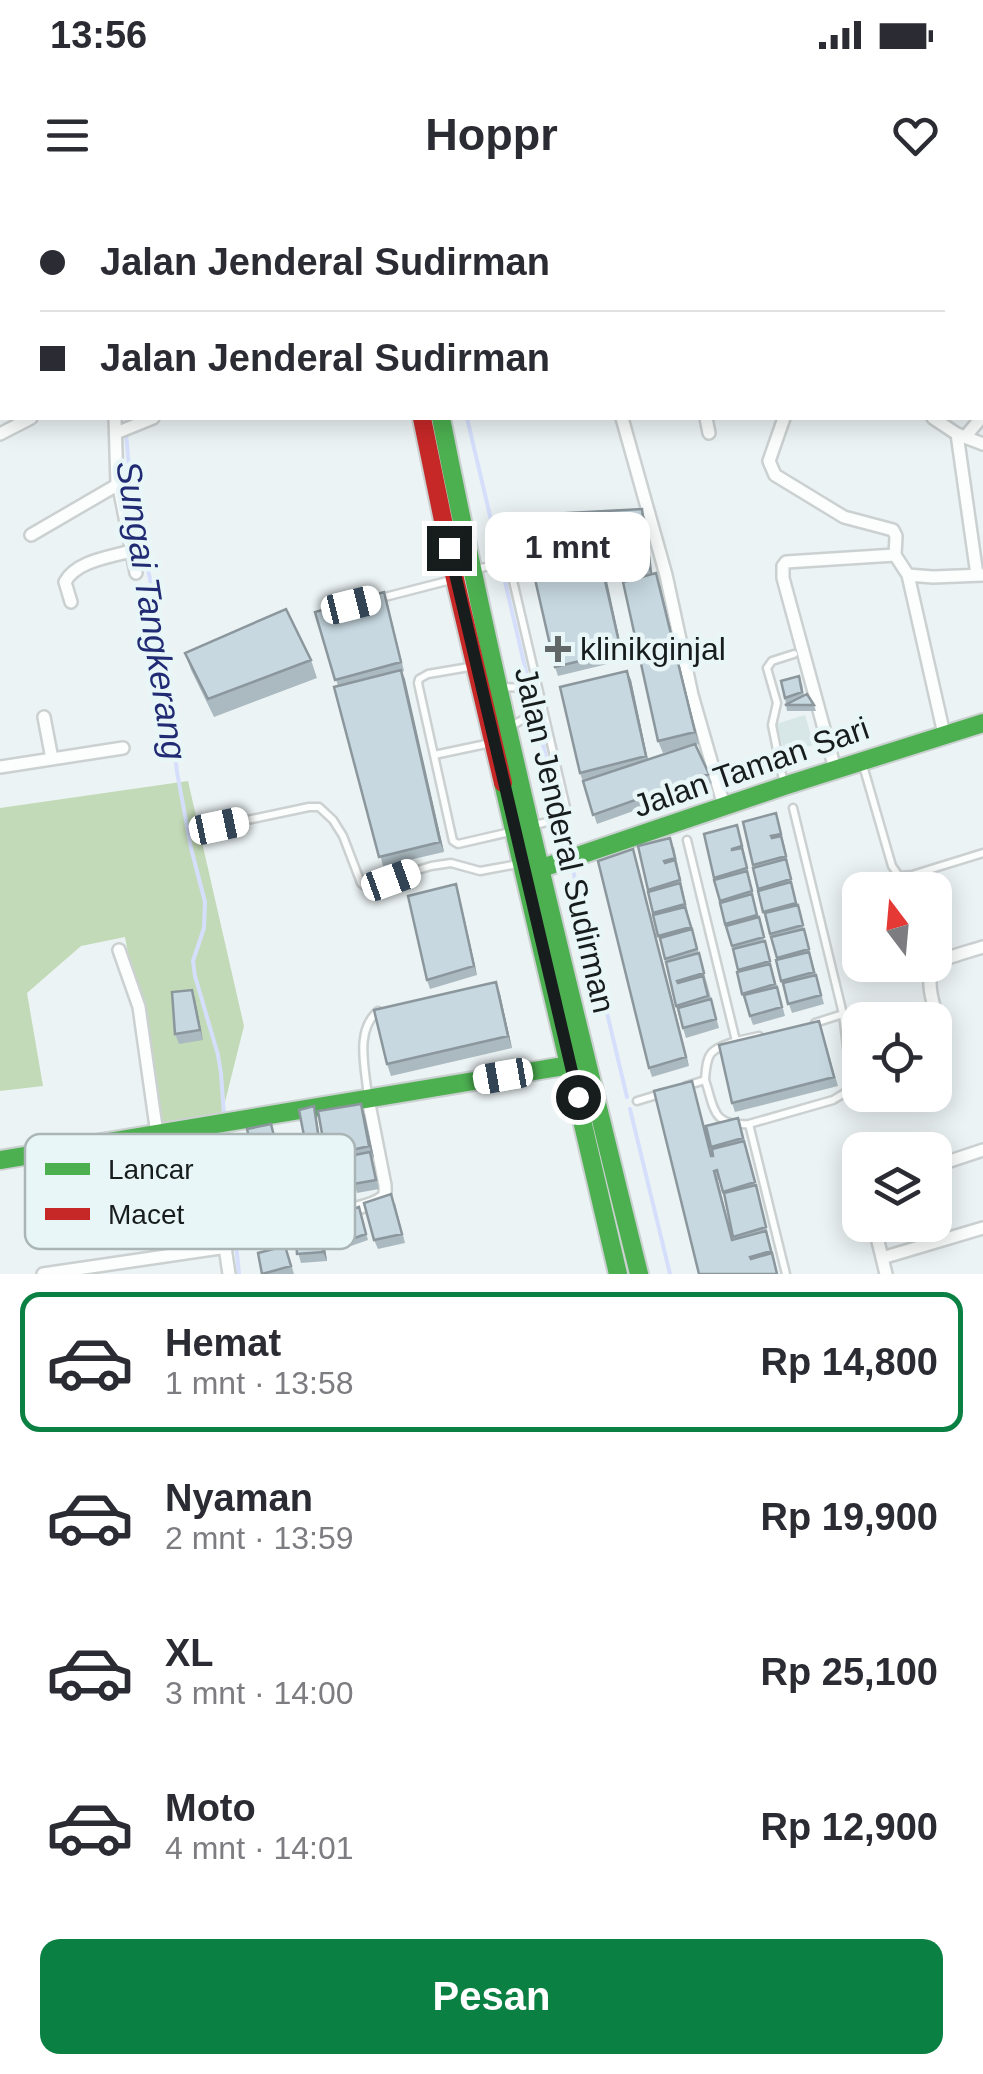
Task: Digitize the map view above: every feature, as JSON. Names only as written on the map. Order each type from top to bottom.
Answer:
[{"type":"main road","name":"Jalan Jenderal Sudirman","points":[[423,420],[497,686],[522,829]]},
{"type":"main road","name":"Jalan Jenderal Sudirman","points":[[442,420],[476,666],[493,742],[522,829],[640,1274]]},
{"type":"main road","name":"Jalan Taman Sari","points":[[531,866],[983,723]]},
{"type":"main road","name":"Jalan Jenderal Sudirman","points":[[531,866],[570,1065],[618,1274]]},
{"type":"main road","points":[[156,1134],[570,1065]]},
{"type":"main road","points":[[0,1160],[25,1156]]},
{"type":"street","points":[[0,434],[27,420]]},
{"type":"street","points":[[115,420],[118,482],[136,573]]},
{"type":"street","points":[[116,433],[148,420]]},
{"type":"street","points":[[623,420],[724,806]]},
{"type":"street","points":[[706,420],[709,432]]},
{"type":"street","points":[[783,420],[769,461],[775,474],[844,517],[893,530],[895,556],[908,575],[944,734]]},
{"type":"street","points":[[936,420],[983,444]]},
{"type":"street","points":[[961,436],[978,420]]},
{"type":"street","points":[[908,575],[980,575],[961,436]]},
{"type":"street","points":[[31,535],[118,482]]},
{"type":"street","points":[[71,602],[65,585],[68,575],[85,565],[131,551]]},
{"type":"street","points":[[836,769],[783,578],[783,566],[786,562],[895,556]]},
{"type":"street","points":[[44,716],[52,759]]},
{"type":"street","points":[[0,767],[124,748]]},
{"type":"street","points":[[933,1002],[928,984],[932,968],[941,961],[983,948]]},
{"type":"street","points":[[119,950],[139,1007],[156,1134]]},
{"type":"street","points":[[355,1207],[376,1202],[384,1195],[386,1185],[368,1099]]},
{"type":"street","points":[[210,1125],[211,1134]]},
{"type":"street","points":[[952,1160],[983,1150]]},
{"type":"street","points":[[882,1258],[983,1228]]},
{"type":"street","points":[[878,1242],[886,1274]]},
{"type":"street","points":[[43,1274],[213,1249]]},
{"type":"street","points":[[227,1249],[230,1274]]},
{"type":"lane","points":[[368,601],[503,563],[510,568],[568,812],[563,818],[458,844],[453,841],[418,683],[428,674],[476,666]]},
{"type":"lane","points":[[784,786],[772,725],[777,703],[766,668],[772,661],[794,654]]},
{"type":"lane","points":[[497,686],[536,688]]},
{"type":"lane","points":[[507,728],[542,709]]},
{"type":"lane","points":[[434,754],[493,742]]},
{"type":"lane","points":[[862,761],[892,866],[899,876],[983,852]]},
{"type":"lane","points":[[219,826],[319,808],[338,827],[360,883],[365,886],[451,863],[480,871],[531,866]]},
{"type":"lane","points":[[793,808],[842,1010]]},
{"type":"lane","points":[[687,840],[736,1040]]},
{"type":"lane","points":[[368,1099],[366,1027],[371,1017],[384,1008]]},
{"type":"lane","points":[[808,1025],[842,1014]]},
{"type":"lane","points":[[768,1034],[736,1040],[710,1051],[705,1080],[722,1121],[749,1124],[842,1095]]},
{"type":"lane","points":[[637,1101],[705,1080]]},
{"type":"lane","points":[[749,1124],[786,1274]]},
{"type":"shaded area","points":[[805,715],[814,745],[785,753],[776,724]]},
{"type":"green space","points":[[188,781],[244,1026],[221,1118],[160,1127],[125,937],[81,946],[27,993],[43,1086],[0,1091],[0,808]]},
{"type":"building","points":[[642,509],[648,567],[552,568],[551,514]]},
{"type":"building","points":[[603,572],[621,651],[555,667],[535,579]]},
{"type":"building","points":[[656,573],[695,732],[658,741],[623,582]]},
{"type":"building","points":[[384,592],[401,662],[335,680],[315,612]]},
{"type":"building","points":[[286,609],[311,660],[208,699],[185,653]]},
{"type":"building","points":[[401,670],[440,842],[379,857],[334,687]]},
{"type":"building","points":[[627,671],[646,756],[580,773],[560,687]]},
{"type":"building","points":[[799,676],[802,692],[785,698],[781,681]]},
{"type":"building","points":[[807,694],[814,705],[785,705]]},
{"type":"building","points":[[695,744],[709,774],[593,815],[583,781]]},
{"type":"building","points":[[776,813],[781,834],[771,836],[781,836],[786,856],[753,865],[743,822]]},
{"type":"building","points":[[737,825],[742,846],[732,850],[742,848],[747,868],[714,878],[704,834]]},
{"type":"building","points":[[670,838],[675,858],[664,861],[675,860],[680,880],[648,890],[638,846]]},
{"type":"building","points":[[633,849],[686,1057],[649,1068],[598,861]]},
{"type":"building","points":[[786,859],[791,879],[758,889],[753,868]]},
{"type":"building","points":[[747,871],[752,891],[720,901],[714,880]]},
{"type":"building","points":[[791,882],[796,903],[763,912],[758,891]]},
{"type":"building","points":[[680,883],[685,904],[653,913],[648,892]]},
{"type":"building","points":[[456,884],[474,966],[427,980],[408,896]]},
{"type":"building","points":[[752,894],[757,915],[725,924],[720,903]]},
{"type":"building","points":[[798,905],[803,925],[770,934],[765,913]]},
{"type":"building","points":[[685,907],[691,927],[658,936],[653,915]]},
{"type":"building","points":[[759,917],[764,937],[732,946],[726,926]]},
{"type":"building","points":[[692,929],[697,949],[665,959],[660,938]]},
{"type":"building","points":[[804,929],[809,949],[777,958],[771,937]]},
{"type":"building","points":[[765,941],[770,961],[738,970],[733,949]]},
{"type":"building","points":[[809,952],[814,972],[781,981],[776,960]]},
{"type":"building","points":[[699,953],[704,973],[677,981],[703,976],[708,996],[676,1006],[666,962]]},
{"type":"building","points":[[770,964],[775,984],[742,994],[737,972]]},
{"type":"building","points":[[816,975],[821,995],[788,1004],[783,983]]},
{"type":"building","points":[[496,982],[508,1036],[387,1064],[374,1010]]},
{"type":"building","points":[[777,987],[782,1007],[750,1016],[744,995]]},
{"type":"building","points":[[192,990],[200,1030],[175,1034],[172,992]]},
{"type":"building","points":[[711,999],[716,1019],[683,1028],[678,1008]]},
{"type":"building","points":[[819,1021],[834,1077],[732,1103],[719,1045]]},
{"type":"building","points":[[692,1081],[711,1156],[712,1149],[744,1141],[755,1182],[723,1192],[717,1170],[714,1171],[732,1240],[766,1231],[771,1251],[750,1257],[772,1253],[777,1274],[699,1274],[654,1091]]},
{"type":"building","points":[[361,1104],[369,1146],[355,1149],[355,1134],[322,1134],[318,1111]]},
{"type":"building","points":[[314,1106],[318,1134],[304,1134],[299,1110]]},
{"type":"building","points":[[738,1118],[743,1138],[711,1147],[706,1126]]},
{"type":"building","points":[[271,1124],[274,1134],[248,1134],[247,1129]]},
{"type":"building","points":[[370,1152],[376,1180],[355,1184],[355,1155]]},
{"type":"building","points":[[756,1185],[766,1227],[733,1237],[724,1193]]},
{"type":"building","points":[[391,1194],[402,1234],[374,1240],[364,1203]]},
{"type":"building","points":[[359,1207],[366,1234],[355,1238],[355,1208]]},
{"type":"building","points":[[286,1249],[291,1266],[262,1274],[258,1253]]},
{"type":"building","points":[[297,1249],[323,1252],[297,1254]]},
{"type":"waterway","points":[[467,420],[499,554]]},
{"type":"waterway","name":"Sungai Tangkerang","points":[[126,433],[131,490],[156,607],[177,772],[205,902],[204,928],[193,961],[218,1055],[224,1115]]},
{"type":"waterway","points":[[503,573],[558,809]]},
{"type":"waterway","points":[[562,828],[568,850]]},
{"type":"waterway","points":[[572,866],[627,1097]]},
{"type":"waterway","points":[[630,1109],[670,1274]]},
{"type":"waterway","name":"Sungai Tangkerang","points":[[225,1129],[225,1134]]},
{"type":"waterway","name":"Sungai Tangkerang","points":[[237,1249],[239,1274]]},
{"type":"traffic: fast","points":[[441,420],[510,741],[639,1274]]},
{"type":"traffic: fast","points":[[539,869],[983,723]]},
{"type":"traffic: fast","points":[[503,783],[618,1274]]},
{"type":"traffic: fast","points":[[156,1134],[570,1065]]},
{"type":"traffic: fast","points":[[0,1160],[25,1156]]},
{"type":"traffic: jam","points":[[422,420],[503,783]]},
{"type":"place","name":"klinikginjal","points":[[558,649]]},
{"type":"route","points":[[449,548],[578,1097]]}]
